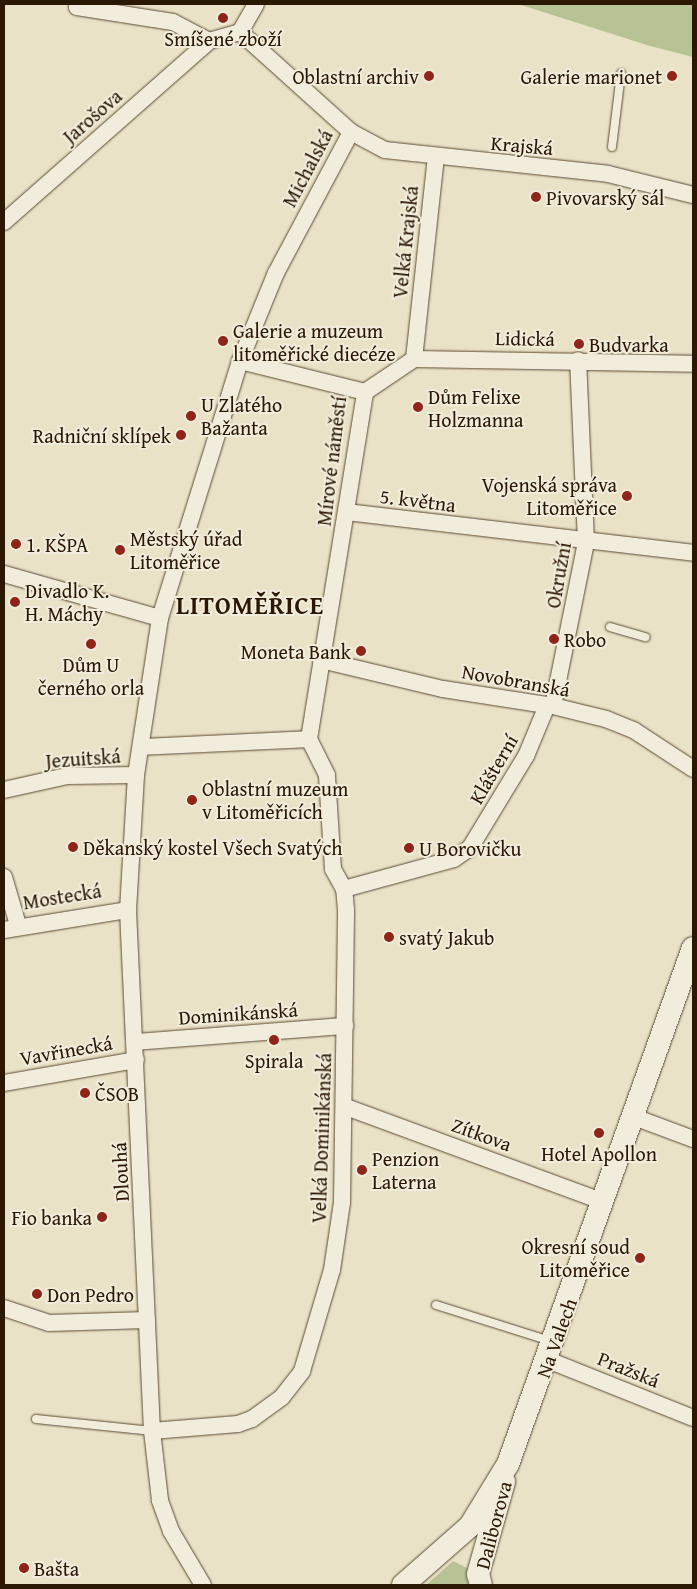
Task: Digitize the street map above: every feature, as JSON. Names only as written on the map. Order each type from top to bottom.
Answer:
[{"type":"main road","name":"Na Valech","points":[[405,1584],[443,1553],[470,1526],[508,1464],[551,1351],[693,948]]},
{"type":"main road","name":"Daliborova","points":[[480,1580],[508,1464]]},
{"type":"main road","points":[[443,1553],[464,1556],[480,1580]]},
{"type":"street","points":[[78,6],[172,22],[209,41],[240,32],[256,4]]},
{"type":"street","name":"Michalská","points":[[240,32],[350,132],[276,274],[240,361]]},
{"type":"street","name":"Jarošova","points":[[5,220],[209,41]]},
{"type":"street","name":"Krajská","points":[[350,132],[385,150],[436,158],[608,174],[693,195]]},
{"type":"street","name":"Velká Krajská","points":[[414,359],[436,158]]},
{"type":"street","points":[[365,392],[414,359]]},
{"type":"street","name":"Lidická","points":[[414,359],[578,360],[693,364]]},
{"type":"street","name":"Okružní","points":[[550,707],[576,618],[586,542],[578,360]]},
{"type":"street","points":[[240,361],[160,618],[141,747],[309,739]]},
{"type":"street","name":"Mírové náměstí","points":[[240,361],[365,392],[309,739]]},
{"type":"street","name":"5. května","points":[[346,512],[693,554]]},
{"type":"street","points":[[4,574],[160,618]]},
{"type":"street","name":"Novobranská","points":[[321,660],[550,707],[635,731],[692,767]]},
{"type":"street","name":"Klášterní","points":[[344,889],[454,859],[470,848],[526,756],[550,707]]},
{"type":"street","name":"Velká Dominikánská","points":[[152,1431],[252,1419],[296,1383],[339,1237],[346,1107],[344,889],[333,868],[327,775],[309,739]]},
{"type":"street","name":"Dlouhá","points":[[141,747],[136,775],[128,910],[152,1431],[160,1500],[171,1531],[203,1585]]},
{"type":"street","name":"Jezuitská","points":[[4,790],[67,776],[136,775]]},
{"type":"street","points":[[4,877],[11,927]]},
{"type":"street","name":"Mostecká","points":[[11,927],[128,910]]},
{"type":"street","name":"Dominikánská","points":[[134,1042],[345,1026]]},
{"type":"street","name":"Vavřinecká","points":[[4,1083],[136,1060]]},
{"type":"street","name":"Zítkova","points":[[346,1107],[604,1202]]},
{"type":"street","points":[[634,1117],[693,1139]]},
{"type":"street","points":[[4,1308],[49,1323],[147,1320]]},
{"type":"street","name":"Pražská","points":[[551,1351],[693,1418]]},
{"type":"lane","points":[[612,148],[621,74]]},
{"type":"lane","points":[[610,627],[646,637]]},
{"type":"lane","points":[[436,1305],[551,1351]]},
{"type":"lane","points":[[36,1419],[152,1431]]},
{"type":"green space","points":[[518,4],[693,4],[693,57],[650,46]]},
{"type":"green space","points":[[453,1561],[467,1568],[468,1585],[426,1585]]},
{"type":"place","name":"Smíšené zboží","points":[[223,18]]},
{"type":"place","name":"Oblastní archiv","points":[[429,76]]},
{"type":"place","name":"Galerie marionet","points":[[672,76]]},
{"type":"place","name":"Pivovarský sál","points":[[536,197]]},
{"type":"place","name":"Galerie a muzeum litoměřické diecéze","points":[[223,341]]},
{"type":"place","name":"Budvarka","points":[[579,344]]},
{"type":"place","name":"Dům Felixe Holzmanna","points":[[418,407]]},
{"type":"place","name":"U Zlatého Bažanta","points":[[191,416]]},
{"type":"place","name":"Radniční sklípek","points":[[181,435]]},
{"type":"place","name":"Vojenská správa Litoměřice","points":[[627,496]]},
{"type":"place","name":"1. KŠPA","points":[[16,544]]},
{"type":"place","name":"Městský úřad Litoměřice","points":[[120,550]]},
{"type":"place","name":"Divadlo K. H. Máchy","points":[[15,602]]},
{"type":"place","name":"Robo","points":[[554,639]]},
{"type":"place","name":"Dům U černého orla","points":[[91,644]]},
{"type":"place","name":"Moneta Bank","points":[[361,651]]},
{"type":"place","name":"Oblastní muzeum v Litoměřicích","points":[[192,800]]},
{"type":"place","name":"Děkanský kostel Všech Svatých","points":[[73,847]]},
{"type":"place","name":"U Borovičku","points":[[409,848]]},
{"type":"place","name":"svatý Jakub","points":[[389,937]]},
{"type":"place","name":"Spirala","points":[[274,1040]]},
{"type":"place","name":"ČSOB","points":[[85,1093]]},
{"type":"place","name":"Hotel Apollon","points":[[599,1133]]},
{"type":"place","name":"Penzion Laterna","points":[[362,1170]]},
{"type":"place","name":"Fio banka","points":[[102,1217]]},
{"type":"place","name":"Okresní soud Litoměřice","points":[[640,1258]]},
{"type":"place","name":"Don Pedro","points":[[37,1294]]},
{"type":"place","name":"Bašta","points":[[24,1568]]},
{"type":"district","name":"LITOMĚŘICE","points":[[250,605]]}]
